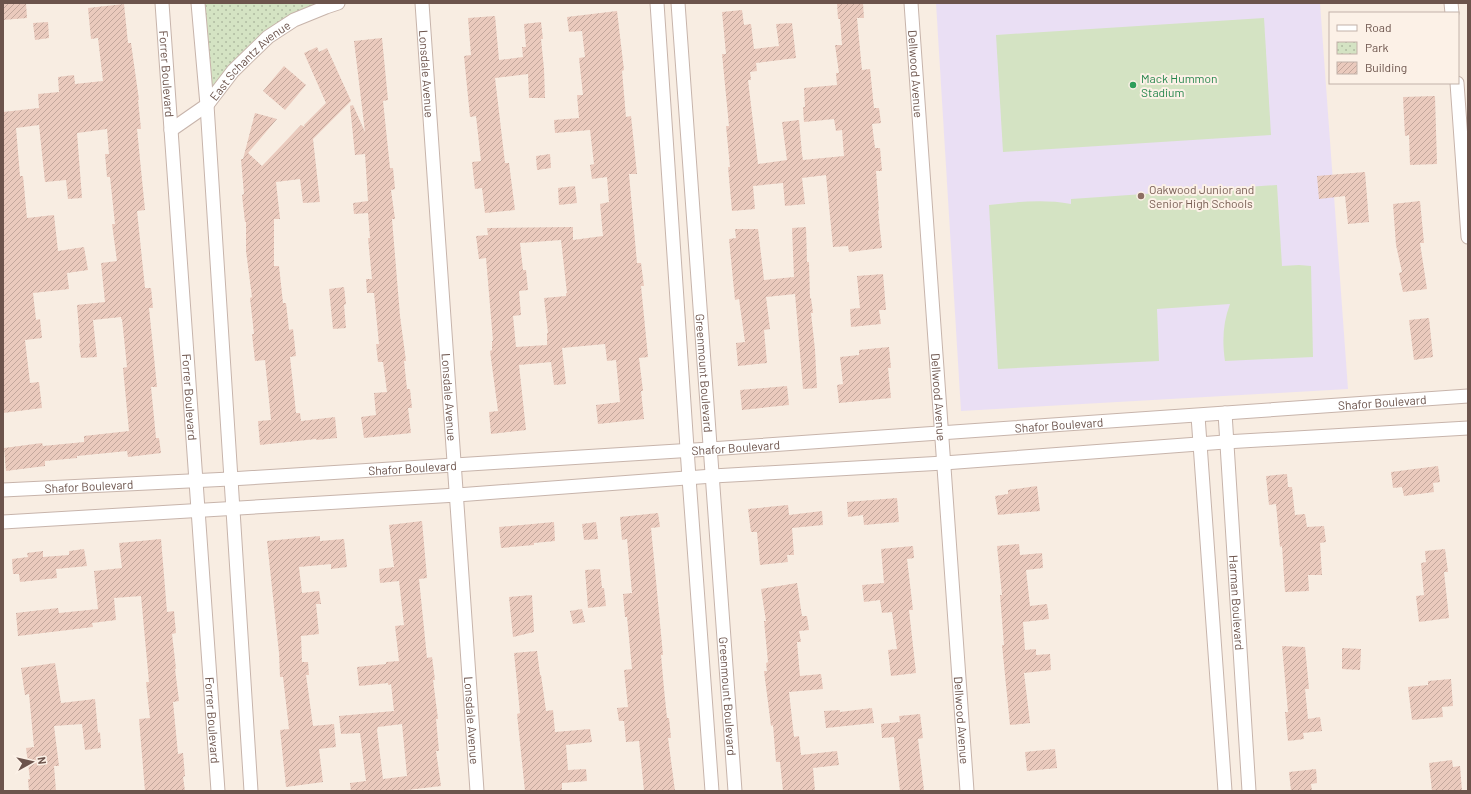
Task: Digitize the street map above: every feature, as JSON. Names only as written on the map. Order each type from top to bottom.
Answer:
[{"type":"street","name":"Forrer Boulevard","points":[[162,3],[218,791]]},
{"type":"street","points":[[198,3],[207,105],[251,791]]},
{"type":"street","name":"East Schantz Avenue","points":[[171,130],[207,105],[234,71],[268,37],[294,20],[326,6],[338,3]]},
{"type":"street","name":"Lonsdale Avenue","points":[[422,3],[477,791]]},
{"type":"street","name":"Greenmount Boulevard","points":[[657,3],[712,791]]},
{"type":"street","name":"Greenmount Boulevard","points":[[678,3],[735,791]]},
{"type":"street","name":"Dellwood Avenue","points":[[911,3],[966,791]]},
{"type":"street","points":[[1457,84],[1468,237]]},
{"type":"street","name":"Shafor Boulevard","points":[[3,490],[230,479],[710,449],[1468,396]]},
{"type":"street","name":"Harman Boulevard","points":[[1224,414],[1249,791]]},
{"type":"street","points":[[1198,416],[1225,791]]},
{"type":"street","points":[[3,522],[457,495],[713,476],[944,463],[1225,442],[1468,428]]},
{"type":"shaded area","name":"Oakwood Junior and Senior High Schools","points":[[936,3],[1320,3],[1348,389],[961,411]]},
{"type":"green space","points":[[198,3],[338,3],[294,20],[207,105]]},
{"type":"green space","name":"Mack Hummon Stadium","points":[[1264,18],[1271,135],[1003,152],[996,35]]},
{"type":"green space","points":[[1277,185],[1282,266],[1311,266],[1313,357],[1225,361],[1224,332],[1230,304],[1157,309],[1159,361],[998,369],[989,205],[1041,201],[1071,204],[1071,199]]},
{"type":"building","points":[[3,3],[26,3],[27,18],[3,20]]},
{"type":"building","points":[[837,3],[863,3],[864,18],[857,18],[862,70],[870,69],[874,108],[879,108],[881,123],[872,124],[875,148],[880,148],[882,171],[876,171],[882,248],[849,252],[848,246],[833,247],[826,175],[802,178],[805,204],[785,206],[783,183],[753,186],[755,209],[732,211],[726,126],[729,126],[722,54],[726,54],[722,12],[742,10],[744,25],[751,24],[754,49],[779,46],[776,24],[792,23],[796,58],[756,63],[757,71],[750,72],[751,80],[748,80],[758,164],[787,160],[782,122],[799,120],[803,160],[844,156],[842,130],[836,131],[834,119],[804,122],[803,107],[805,107],[804,88],[837,85],[836,73],[839,73],[835,45],[842,45]]},
{"type":"building","points":[[124,4],[128,43],[131,43],[139,100],[141,129],[137,129],[145,210],[137,211],[145,288],[151,288],[153,308],[149,308],[157,387],[151,387],[156,438],[159,438],[161,453],[128,457],[127,451],[77,456],[77,458],[45,461],[45,466],[6,471],[4,448],[42,443],[43,446],[84,442],[84,436],[129,431],[123,368],[127,367],[121,317],[93,320],[97,357],[81,358],[79,344],[77,305],[105,302],[101,263],[117,261],[112,224],[115,224],[110,177],[107,177],[105,154],[109,154],[107,129],[77,133],[82,198],[68,199],[66,180],[45,182],[39,125],[16,128],[20,176],[23,176],[27,218],[54,215],[58,251],[84,247],[88,270],[67,273],[69,289],[33,293],[36,320],[40,319],[42,338],[25,340],[30,383],[39,382],[42,408],[3,413],[3,112],[39,108],[38,94],[59,92],[58,77],[74,75],[75,84],[103,81],[98,38],[91,39],[88,8]]},
{"type":"building","points":[[617,11],[624,70],[622,71],[626,117],[631,116],[637,174],[629,174],[637,263],[641,263],[644,286],[641,286],[648,357],[639,358],[643,391],[641,391],[644,419],[598,424],[596,405],[620,402],[616,360],[607,361],[605,344],[562,348],[566,384],[554,385],[551,362],[519,365],[526,430],[491,434],[489,412],[498,411],[490,351],[492,350],[493,341],[486,258],[479,259],[476,236],[488,235],[487,228],[573,227],[573,240],[603,236],[600,204],[609,202],[607,177],[592,179],[590,165],[594,164],[590,130],[555,133],[554,120],[579,118],[577,95],[583,95],[579,58],[585,57],[582,31],[569,32],[567,17]],"holes":[[[561,240],[567,293],[566,296],[544,298],[548,333],[547,345],[516,347],[513,316],[521,315],[519,291],[528,290],[526,270],[523,270],[520,243]]]},
{"type":"building","points":[[495,16],[499,60],[523,57],[522,47],[526,47],[524,24],[541,22],[545,98],[529,98],[528,74],[495,78],[505,163],[509,163],[515,210],[485,213],[482,188],[475,189],[472,162],[481,161],[476,116],[470,117],[464,56],[471,55],[468,18]]},
{"type":"building","points":[[48,22],[49,38],[35,40],[33,23]]},
{"type":"building","points":[[382,38],[388,100],[383,101],[390,168],[393,168],[395,189],[391,190],[395,219],[392,219],[400,316],[406,361],[404,361],[407,389],[410,389],[412,408],[408,408],[411,433],[364,438],[361,417],[376,415],[374,393],[387,392],[383,362],[378,362],[376,344],[379,344],[374,293],[367,293],[366,279],[372,279],[368,238],[370,238],[368,213],[354,214],[353,203],[368,201],[365,154],[355,155],[350,106],[353,105],[365,132],[354,41]]},
{"type":"building","points":[[317,47],[319,52],[327,48],[351,101],[313,139],[320,202],[303,203],[300,179],[276,182],[280,219],[274,219],[274,266],[279,266],[283,303],[286,303],[289,330],[293,329],[296,356],[290,357],[296,413],[300,413],[301,421],[335,417],[337,438],[260,445],[258,421],[271,420],[265,360],[255,361],[250,298],[252,297],[246,251],[246,222],[242,195],[244,194],[241,159],[243,159],[255,113],[277,119],[248,153],[262,166],[301,125],[305,127],[304,125],[326,103],[304,53]]},
{"type":"building","points":[[284,66],[306,85],[285,110],[263,91]]},
{"type":"building","points":[[1435,96],[1437,164],[1410,165],[1409,135],[1405,136],[1403,97]]},
{"type":"building","points":[[550,154],[551,168],[537,170],[536,156]]},
{"type":"building","points":[[1365,172],[1369,222],[1348,224],[1345,196],[1319,199],[1317,176]]},
{"type":"building","points":[[575,186],[577,203],[559,205],[558,188]]},
{"type":"building","points":[[1420,201],[1424,243],[1420,243],[1427,289],[1403,292],[1399,273],[1402,272],[1396,245],[1393,204]]},
{"type":"building","points":[[806,227],[807,262],[809,262],[810,298],[813,313],[811,313],[817,388],[803,389],[795,294],[766,297],[770,329],[764,330],[767,363],[738,366],[736,343],[745,342],[739,299],[735,300],[729,239],[736,238],[735,229],[758,229],[764,280],[794,277],[792,228]]},
{"type":"building","points":[[883,274],[886,310],[879,310],[881,324],[851,327],[850,309],[860,308],[857,276]]},
{"type":"building","points":[[344,287],[346,328],[333,329],[329,289]]},
{"type":"building","points":[[1429,318],[1433,357],[1414,360],[1409,320]]},
{"type":"building","points":[[889,347],[891,368],[888,368],[891,398],[839,403],[837,385],[843,384],[840,357],[859,355],[859,350]]},
{"type":"building","points":[[787,386],[789,405],[742,410],[740,390]]},
{"type":"building","points":[[1438,466],[1440,482],[1433,483],[1434,492],[1404,496],[1402,487],[1393,488],[1391,472]]},
{"type":"building","points":[[1287,474],[1288,487],[1292,487],[1295,515],[1305,514],[1307,527],[1324,526],[1326,542],[1320,543],[1322,575],[1308,575],[1309,591],[1285,592],[1282,546],[1280,547],[1276,504],[1269,505],[1266,476]]},
{"type":"building","points":[[1037,486],[1040,511],[998,515],[995,496],[1008,494],[1008,490]]},
{"type":"building","points":[[897,498],[899,522],[864,525],[863,515],[848,517],[847,502]]},
{"type":"building","points":[[788,505],[789,515],[822,511],[823,525],[792,528],[794,555],[787,555],[788,562],[760,565],[757,532],[751,532],[748,509]]},
{"type":"building","points":[[658,513],[660,527],[651,528],[663,655],[661,655],[664,689],[671,738],[668,738],[675,791],[644,791],[639,741],[626,742],[624,721],[619,721],[617,708],[628,707],[624,670],[632,669],[627,617],[625,617],[623,594],[632,593],[627,539],[622,540],[620,517]]},
{"type":"building","points":[[422,521],[427,578],[419,579],[427,658],[432,657],[435,680],[433,680],[438,719],[436,719],[439,751],[436,751],[441,786],[399,791],[351,791],[350,783],[366,781],[360,733],[341,734],[339,716],[394,711],[391,684],[359,686],[357,667],[399,661],[395,626],[404,625],[399,581],[380,583],[379,569],[394,567],[389,525]],"holes":[[[402,724],[407,776],[383,779],[377,730],[378,727]]]},
{"type":"building","points":[[554,522],[555,541],[534,543],[534,545],[501,548],[499,527]]},
{"type":"building","points":[[596,522],[598,539],[584,540],[582,524]]},
{"type":"building","points":[[320,536],[320,541],[344,539],[347,567],[331,569],[331,564],[299,567],[302,593],[319,591],[321,604],[316,604],[319,634],[301,636],[302,662],[308,662],[309,675],[306,675],[313,726],[334,724],[336,747],[319,749],[323,782],[286,787],[280,730],[289,729],[283,677],[280,677],[279,653],[267,541]]},
{"type":"building","points":[[161,539],[167,612],[174,611],[176,633],[172,634],[179,701],[173,702],[178,754],[183,753],[185,776],[183,777],[185,791],[145,791],[139,719],[150,718],[146,682],[149,682],[141,596],[114,598],[116,620],[92,623],[93,627],[18,636],[16,613],[58,608],[59,613],[98,609],[94,571],[122,568],[119,543]]},
{"type":"building","points":[[1019,544],[1020,555],[1042,553],[1043,568],[1026,570],[1030,606],[1047,604],[1049,619],[1023,622],[1025,650],[1036,649],[1036,655],[1050,654],[1051,670],[1024,673],[1030,723],[1010,725],[1002,645],[1004,645],[1000,595],[1002,595],[997,546]]},
{"type":"building","points":[[913,546],[914,558],[907,559],[913,610],[909,610],[916,673],[891,676],[888,650],[897,649],[892,612],[882,613],[880,600],[864,602],[862,585],[884,583],[881,549]]},
{"type":"building","points":[[84,549],[87,566],[56,569],[57,578],[20,582],[19,574],[13,574],[12,559],[28,557],[27,553],[43,551],[43,557],[69,555],[69,551]]},
{"type":"building","points":[[1445,549],[1448,572],[1444,572],[1449,618],[1419,622],[1416,596],[1424,595],[1421,563],[1426,562],[1425,551]]},
{"type":"building","points":[[600,569],[606,606],[588,608],[585,570]]},
{"type":"building","points":[[797,583],[802,616],[807,616],[809,630],[799,631],[801,642],[797,642],[800,676],[821,674],[823,689],[789,692],[794,737],[799,736],[801,755],[837,751],[839,765],[813,768],[815,791],[783,791],[780,762],[776,762],[773,725],[771,726],[764,671],[767,671],[766,663],[768,662],[764,621],[766,621],[761,589]]},
{"type":"building","points":[[532,595],[534,632],[513,637],[509,597]]},
{"type":"building","points":[[582,609],[585,622],[573,624],[570,611]]},
{"type":"building","points":[[1282,646],[1305,647],[1309,689],[1305,689],[1308,719],[1320,717],[1322,731],[1303,733],[1304,739],[1288,741],[1285,712],[1288,712]]},
{"type":"building","points":[[1342,648],[1361,649],[1360,670],[1342,669]]},
{"type":"building","points":[[537,651],[546,711],[553,710],[555,732],[590,729],[592,742],[566,745],[568,770],[586,769],[587,781],[562,783],[562,791],[525,791],[517,714],[520,713],[514,653]]},
{"type":"building","points":[[55,663],[61,703],[95,699],[101,748],[85,750],[82,724],[54,726],[59,766],[54,766],[56,791],[29,791],[28,779],[30,779],[26,748],[34,747],[29,694],[25,695],[21,668]]},
{"type":"building","points":[[1451,679],[1453,706],[1442,707],[1443,717],[1412,720],[1408,687],[1428,685],[1428,681]]},
{"type":"building","points":[[872,708],[874,723],[826,728],[824,711],[840,710],[840,712]]},
{"type":"building","points":[[920,714],[923,738],[918,739],[924,790],[900,791],[894,737],[882,738],[881,724],[900,722],[899,716]]},
{"type":"building","points":[[1055,749],[1057,768],[1027,771],[1025,752]]},
{"type":"building","points":[[1452,760],[1453,767],[1460,766],[1462,791],[1432,791],[1429,763]]},
{"type":"building","points":[[1316,769],[1317,783],[1311,784],[1312,791],[1291,791],[1289,772]]},
{"type":"place","name":"Mack Hummon Stadium","points":[[1133,85]]},
{"type":"place","name":"Oakwood Junior and Senior High Schools","points":[[1141,196]]}]
